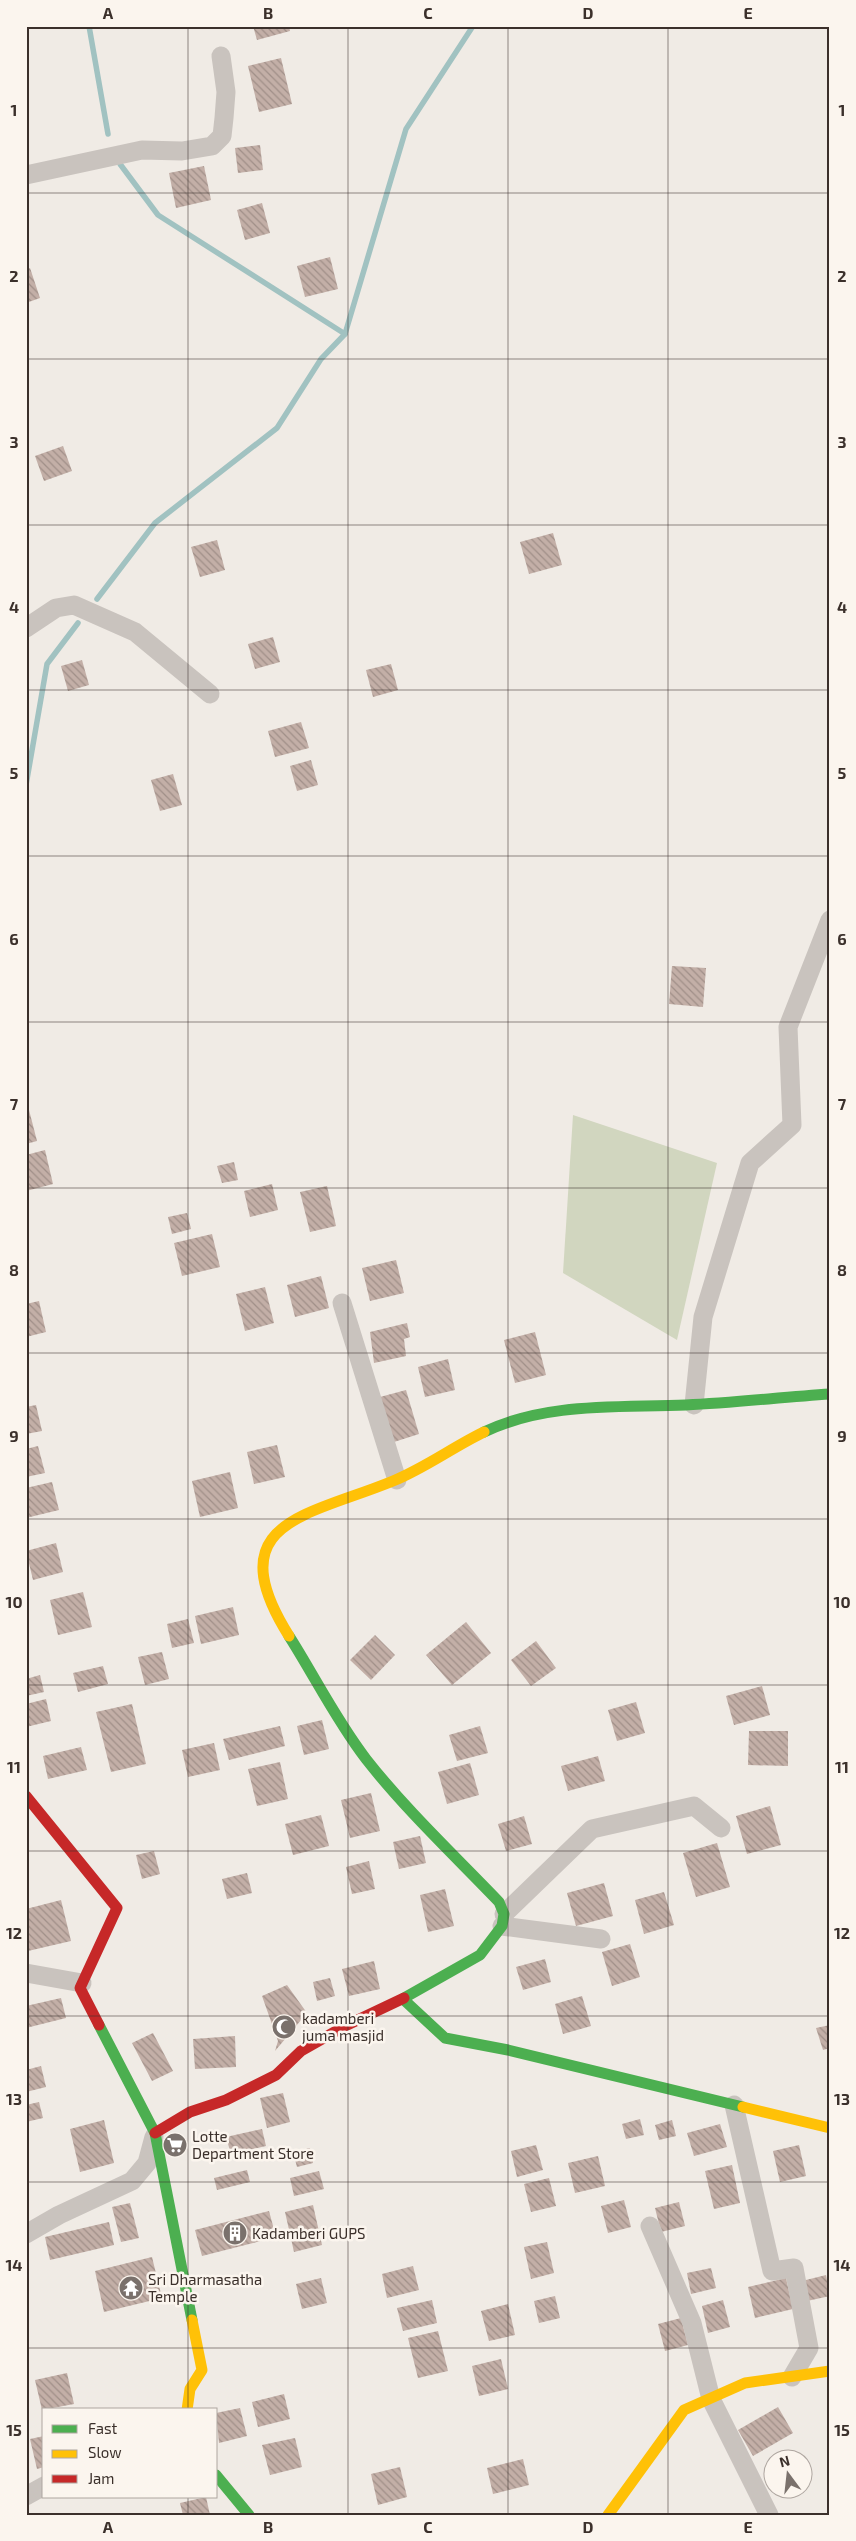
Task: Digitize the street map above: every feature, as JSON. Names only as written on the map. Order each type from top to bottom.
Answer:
[{"type":"street","points":[[26,175],[142,150],[182,151],[212,146],[222,136],[224,118],[226,92],[221,56]]},
{"type":"street","points":[[26,628],[56,608],[74,605],[135,632],[210,694]]},
{"type":"street","points":[[694,1405],[703,1317],[750,1163],[792,1125],[788,1028],[830,920]]},
{"type":"street","points":[[342,1303],[397,1480]]},
{"type":"street","points":[[503,1920],[499,1902],[401,1798],[367,1758],[300,1656],[273,1609],[264,1587],[262,1572],[264,1551],[272,1536],[294,1519],[397,1480],[500,1424],[537,1413],[591,1408],[694,1405],[830,1394]]},
{"type":"street","points":[[27,1798],[117,1908],[80,1988],[155,2133],[202,2370],[190,2389],[187,2408]]},
{"type":"street","points":[[26,2234],[59,2215],[132,2181],[147,2162],[155,2133],[190,2112],[226,2100],[276,2075],[302,2052],[330,2034],[403,1999],[480,1955],[503,1920],[592,1828],[694,1806],[721,1828]]},
{"type":"street","points":[[503,1920],[602,1939]]},
{"type":"street","points":[[26,1973],[82,1983]]},
{"type":"street","points":[[403,1999],[445,2038],[508,2050],[830,2128]]},
{"type":"street","points":[[734,2105],[772,2271],[794,2268],[809,2348],[792,2376]]},
{"type":"street","points":[[650,2226],[692,2324],[711,2399],[769,2515]]},
{"type":"street","points":[[608,2515],[684,2410],[746,2383],[830,2371]]},
{"type":"street","points":[[218,2478],[249,2515]]},
{"type":"street","points":[[26,2496],[42,2487]]},
{"type":"green space","points":[[573,1115],[717,1163],[677,1340],[563,1273]]},
{"type":"building","points":[[253,26],[289,26],[290,31],[257,40]]},
{"type":"building","points":[[281,58],[292,104],[259,112],[248,66]]},
{"type":"building","points":[[260,145],[263,170],[238,173],[235,148]]},
{"type":"building","points":[[204,166],[211,200],[176,208],[169,173]]},
{"type":"building","points":[[262,203],[270,233],[245,240],[237,210]]},
{"type":"building","points":[[330,257],[338,289],[305,297],[297,266]]},
{"type":"building","points":[[30,268],[40,298],[26,303],[26,270]]},
{"type":"building","points":[[63,446],[72,471],[44,481],[35,456]]},
{"type":"building","points":[[553,533],[562,565],[529,574],[520,542]]},
{"type":"building","points":[[217,540],[225,570],[200,577],[191,547]]},
{"type":"building","points":[[273,637],[280,662],[255,669],[248,644]]},
{"type":"building","points":[[82,660],[89,685],[68,691],[61,666]]},
{"type":"building","points":[[391,664],[398,690],[373,697],[366,670]]},
{"type":"building","points":[[301,722],[309,748],[275,757],[268,731]]},
{"type":"building","points":[[311,760],[318,785],[297,791],[290,766]]},
{"type":"building","points":[[173,774],[182,805],[160,811],[151,780]]},
{"type":"building","points":[[672,966],[706,968],[703,1007],[669,1004]]},
{"type":"building","points":[[26,1110],[29,1110],[37,1141],[26,1144]]},
{"type":"building","points":[[45,1150],[53,1184],[26,1191],[26,1155]]},
{"type":"building","points":[[234,1162],[238,1180],[222,1183],[217,1166]]},
{"type":"building","points":[[272,1184],[278,1210],[250,1217],[244,1191]]},
{"type":"building","points":[[327,1186],[336,1226],[310,1232],[300,1192]]},
{"type":"building","points":[[187,1213],[191,1229],[172,1234],[168,1217]]},
{"type":"building","points":[[212,1234],[220,1267],[182,1276],[174,1243]]},
{"type":"building","points":[[396,1260],[404,1293],[370,1301],[362,1268]]},
{"type":"building","points":[[321,1276],[329,1308],[295,1317],[287,1285]]},
{"type":"building","points":[[265,1287],[274,1323],[245,1331],[236,1294]]},
{"type":"building","points":[[39,1301],[46,1332],[26,1337],[26,1304]]},
{"type":"building","points":[[407,1323],[410,1337],[404,1339],[406,1356],[374,1363],[370,1332]]},
{"type":"building","points":[[535,1332],[546,1375],[515,1383],[504,1340]]},
{"type":"building","points":[[448,1359],[455,1390],[425,1397],[418,1367]]},
{"type":"building","points":[[406,1390],[419,1434],[394,1442],[380,1397]]},
{"type":"building","points":[[36,1405],[42,1431],[26,1434],[26,1407]]},
{"type":"building","points":[[277,1445],[285,1477],[254,1484],[247,1452]]},
{"type":"building","points":[[38,1446],[45,1473],[26,1477],[26,1449]]},
{"type":"building","points":[[230,1472],[238,1508],[200,1517],[192,1481]]},
{"type":"building","points":[[52,1482],[59,1510],[26,1518],[26,1488]]},
{"type":"building","points":[[56,1543],[63,1572],[33,1580],[26,1551]]},
{"type":"building","points":[[83,1592],[92,1627],[58,1635],[50,1600]]},
{"type":"building","points":[[233,1607],[239,1635],[201,1644],[195,1616]]},
{"type":"building","points":[[188,1619],[194,1643],[172,1648],[167,1624]]},
{"type":"building","points":[[466,1622],[491,1653],[452,1685],[426,1655]]},
{"type":"building","points":[[375,1635],[395,1655],[371,1680],[350,1660]]},
{"type":"building","points":[[536,1641],[556,1668],[531,1686],[511,1660]]},
{"type":"building","points":[[162,1652],[169,1679],[145,1685],[138,1657]]},
{"type":"building","points":[[103,1666],[108,1684],[78,1692],[73,1673]]},
{"type":"building","points":[[40,1675],[44,1692],[26,1696],[26,1679]]},
{"type":"building","points":[[762,1686],[770,1715],[734,1725],[726,1696]]},
{"type":"building","points":[[46,1699],[51,1721],[26,1727],[26,1704]]},
{"type":"building","points":[[636,1702],[645,1733],[617,1741],[608,1710]]},
{"type":"building","points":[[132,1704],[146,1764],[111,1772],[96,1712]]},
{"type":"building","points":[[322,1720],[329,1749],[304,1755],[297,1726]]},
{"type":"building","points":[[280,1726],[285,1746],[229,1760],[223,1739]]},
{"type":"building","points":[[480,1726],[488,1753],[457,1761],[449,1735]]},
{"type":"building","points":[[749,1731],[788,1731],[788,1766],[748,1765]]},
{"type":"building","points":[[214,1743],[220,1770],[188,1777],[182,1750]]},
{"type":"building","points":[[81,1747],[87,1770],[48,1779],[43,1756]]},
{"type":"building","points":[[598,1756],[605,1781],[568,1791],[561,1766]]},
{"type":"building","points":[[280,1762],[288,1799],[257,1806],[248,1769]]},
{"type":"building","points":[[470,1763],[479,1795],[447,1804],[438,1772]]},
{"type":"building","points":[[371,1793],[380,1831],[350,1838],[341,1800]]},
{"type":"building","points":[[770,1806],[781,1845],[747,1854],[736,1816]]},
{"type":"building","points":[[321,1815],[329,1846],[293,1855],[285,1824]]},
{"type":"building","points":[[524,1816],[532,1844],[506,1851],[498,1824]]},
{"type":"building","points":[[420,1836],[426,1863],[399,1869],[393,1842]]},
{"type":"building","points":[[717,1843],[730,1887],[696,1897],[683,1853]]},
{"type":"building","points":[[154,1851],[160,1874],[142,1879],[136,1855]]},
{"type":"building","points":[[369,1861],[375,1889],[352,1894],[346,1867]]},
{"type":"building","points":[[247,1873],[252,1893],[227,1899],[222,1879]]},
{"type":"building","points":[[604,1883],[613,1916],[576,1926],[567,1893]]},
{"type":"building","points":[[445,1889],[454,1926],[428,1932],[420,1895]]},
{"type":"building","points":[[664,1892],[674,1925],[644,1934],[635,1900]]},
{"type":"building","points":[[61,1900],[71,1941],[28,1951],[26,1909]]},
{"type":"building","points":[[630,1944],[640,1977],[612,1986],[602,1952]]},
{"type":"building","points":[[545,1959],[551,1982],[523,1990],[516,1967]]},
{"type":"building","points":[[374,1961],[380,1989],[349,1996],[342,1969]]},
{"type":"building","points":[[330,1978],[335,1996],[317,2001],[313,1982]]},
{"type":"building","name":"kadamberi juma masjid","points":[[287,1985],[307,2013],[275,2051],[278,2041],[262,1996]]},
{"type":"building","points":[[582,1996],[591,2026],[563,2034],[555,2004]]},
{"type":"building","points":[[61,1998],[66,2018],[26,2028],[26,2006]]},
{"type":"building","points":[[830,2025],[830,2048],[823,2050],[816,2028]]},
{"type":"building","points":[[153,2033],[173,2071],[152,2081],[132,2043]]},
{"type":"building","points":[[235,2036],[236,2067],[195,2069],[193,2039]]},
{"type":"building","points":[[41,2066],[46,2087],[26,2092],[26,2070]]},
{"type":"building","points":[[283,2093],[290,2122],[267,2128],[260,2098]]},
{"type":"building","points":[[39,2102],[43,2118],[26,2122],[26,2105]]},
{"type":"building","points":[[640,2119],[644,2135],[626,2139],[622,2124]]},
{"type":"building","points":[[104,2120],[114,2163],[80,2172],[70,2129]]},
{"type":"building","points":[[672,2120],[676,2136],[659,2140],[655,2125]]},
{"type":"building","points":[[720,2124],[727,2147],[694,2156],[687,2133]]},
{"type":"building","points":[[262,2129],[266,2146],[231,2154],[226,2137]]},
{"type":"building","points":[[536,2145],[543,2170],[517,2177],[511,2151]]},
{"type":"building","points":[[799,2145],[806,2176],[780,2182],[773,2151]]},
{"type":"building","points":[[310,2148],[313,2163],[297,2167],[293,2152]]},
{"type":"building","points":[[598,2156],[605,2186],[575,2193],[568,2163]]},
{"type":"building","points":[[732,2165],[740,2203],[714,2209],[705,2171]]},
{"type":"building","points":[[247,2170],[250,2182],[217,2190],[214,2178]]},
{"type":"building","points":[[319,2171],[324,2189],[294,2196],[290,2178]]},
{"type":"building","points":[[549,2178],[556,2206],[531,2212],[524,2184]]},
{"type":"building","points":[[624,2200],[631,2227],[608,2233],[601,2206]]},
{"type":"building","points":[[679,2202],[685,2226],[661,2232],[655,2208]]},
{"type":"building","points":[[130,2203],[139,2238],[121,2242],[112,2207]]},
{"type":"building","points":[[313,2205],[322,2245],[294,2252],[285,2212]]},
{"type":"building","name":"Kadamberi GUPS","points":[[269,2211],[276,2237],[202,2256],[195,2230]]},
{"type":"building","points":[[109,2222],[114,2245],[50,2260],[45,2237]]},
{"type":"building","points":[[547,2242],[554,2273],[531,2279],[524,2247]]},
{"type":"building","points":[[152,2257],[162,2298],[104,2312],[95,2271]]},
{"type":"building","points":[[413,2266],[419,2290],[387,2298],[382,2274]]},
{"type":"building","points":[[711,2268],[716,2288],[691,2294],[687,2273]]},
{"type":"building","points":[[826,2275],[830,2296],[807,2301],[802,2281]]},
{"type":"building","points":[[321,2278],[327,2303],[302,2309],[296,2284]]},
{"type":"building","points":[[786,2278],[793,2309],[755,2318],[748,2287]]},
{"type":"building","points":[[555,2296],[560,2318],[539,2323],[534,2301]]},
{"type":"building","points":[[432,2300],[437,2323],[403,2331],[397,2308]]},
{"type":"building","points":[[723,2300],[730,2327],[708,2333],[702,2306]]},
{"type":"building","points":[[508,2304],[515,2335],[489,2341],[481,2311]]},
{"type":"building","points":[[681,2318],[688,2345],[665,2351],[658,2324]]},
{"type":"building","points":[[438,2331],[448,2371],[418,2378],[408,2338]]},
{"type":"building","points":[[501,2359],[508,2389],[479,2396],[472,2366]]},
{"type":"building","points":[[67,2373],[74,2404],[42,2408],[42,2410],[35,2380]]},
{"type":"building","points":[[284,2394],[290,2419],[258,2427],[252,2402]]},
{"type":"building","points":[[778,2407],[793,2433],[753,2456],[738,2430]]},
{"type":"building","points":[[240,2408],[247,2436],[219,2443],[218,2413]]},
{"type":"building","points":[[42,2436],[42,2468],[37,2469],[30,2439]]},
{"type":"building","points":[[295,2438],[302,2467],[270,2475],[262,2445]]},
{"type":"building","points":[[523,2459],[529,2485],[493,2494],[487,2468]]},
{"type":"building","points":[[400,2467],[407,2497],[378,2505],[371,2474]]},
{"type":"building","points":[[206,2498],[210,2515],[183,2515],[180,2503]]},
{"type":"waterway","points":[[89,26],[108,134]]},
{"type":"waterway","points":[[345,334],[406,129],[473,26]]},
{"type":"waterway","points":[[97,599],[155,523],[277,428],[321,359],[345,334],[158,215],[120,164]]},
{"type":"waterway","points":[[26,785],[47,664],[78,623]]},
{"type":"traffic: fast","points":[[484,1432],[508,1422],[532,1416],[583,1408],[704,1404],[830,1394]]},
{"type":"traffic: fast","points":[[289,1636],[335,1714],[366,1759],[414,1814],[499,1902],[504,1914],[502,1926],[480,1955],[404,1998]]},
{"type":"traffic: fast","points":[[403,1999],[445,2038],[508,2050],[743,2107]]},
{"type":"traffic: fast","points":[[99,2025],[155,2133],[192,2320]]},
{"type":"traffic: fast","points":[[218,2477],[249,2515]]},
{"type":"traffic: slow","points":[[289,1636],[269,1598],[263,1568],[268,1546],[282,1528],[304,1515],[405,1476],[484,1432]]},
{"type":"traffic: slow","points":[[743,2107],[830,2128]]},
{"type":"traffic: slow","points":[[187,2408],[190,2389],[202,2370],[192,2320]]},
{"type":"traffic: slow","points":[[608,2515],[684,2410],[745,2383],[830,2371]]},
{"type":"traffic: jam","points":[[26,1796],[117,1908],[80,1988],[99,2025]]},
{"type":"traffic: jam","points":[[155,2133],[190,2112],[226,2100],[276,2075],[301,2051],[345,2026],[404,1998]]},
{"type":"place","name":"kadamberi juma masjid","points":[[284,2027]]},
{"type":"place","name":"Lotte Department Store","points":[[175,2145]]},
{"type":"place","name":"Kadamberi GUPS","points":[[235,2233]]},
{"type":"place","name":"Sri Dharmasatha Temple","points":[[131,2288]]}]
